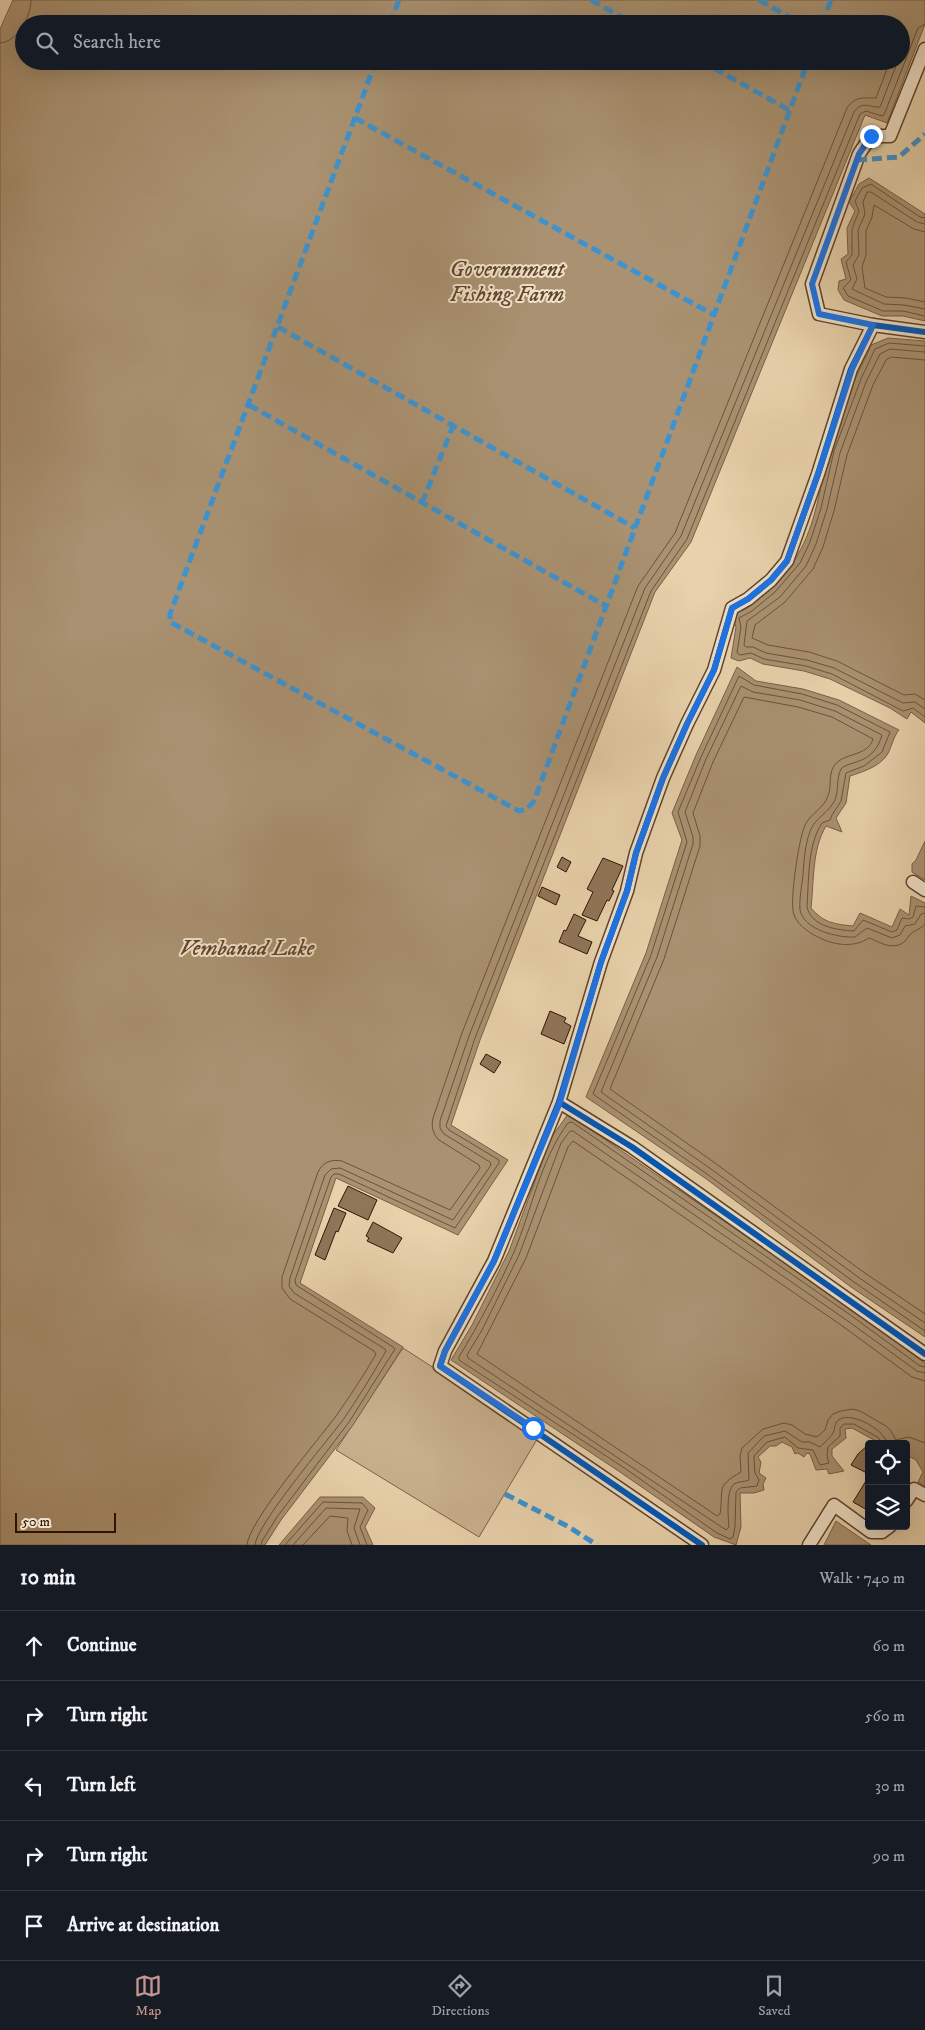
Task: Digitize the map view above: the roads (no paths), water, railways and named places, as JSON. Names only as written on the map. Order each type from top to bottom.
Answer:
[{"type":"street","points":[[925,50],[890,136],[871,136],[859,154],[812,284],[819,314],[873,325],[925,332]]},
{"type":"street","points":[[702,1545],[440,1366],[445,1351],[494,1261],[560,1102],[601,962],[627,891],[636,853],[663,778],[714,670],[732,608],[748,599],[771,580],[787,561],[852,369],[873,325]]},
{"type":"street","points":[[912,882],[925,890]]},
{"type":"street","points":[[560,1102],[632,1147],[925,1354]]},
{"type":"street","points":[[910,1495],[914,1489],[925,1495]]},
{"type":"street","points":[[809,1545],[834,1505],[865,1528]]},
{"type":"street","points":[[868,1530],[871,1532],[882,1532],[885,1530]]},
{"type":"water","name":"Vembanad Lake","points":[[13,0],[925,0],[925,24],[910,63],[910,15],[15,15],[15,70],[907,70],[887,123],[865,115],[691,542],[655,592],[480,1040],[451,1125],[508,1160],[458,1235],[336,1178],[300,1283],[403,1347],[353,1425],[281,1520],[265,1545],[0,1545],[0,29]]},
{"type":"water","points":[[869,178],[925,214],[925,321],[903,316],[882,316],[844,300],[838,290],[839,281],[846,279],[841,259],[848,254],[847,228],[855,211],[849,202],[859,184]]},
{"type":"water","points":[[888,338],[925,341],[925,723],[911,712],[907,719],[890,708],[830,679],[804,671],[763,664],[750,658],[739,661],[731,658],[736,627],[732,615],[749,607],[772,588],[790,567],[804,544],[819,496],[829,451],[855,379],[871,345]]},
{"type":"water","points":[[737,667],[756,681],[803,689],[839,700],[899,730],[889,752],[880,763],[870,769],[850,776],[846,803],[836,818],[842,832],[826,826],[818,845],[814,865],[811,908],[820,917],[835,923],[853,926],[860,913],[892,927],[900,909],[909,915],[911,896],[925,903],[925,1337],[851,1287],[705,1178],[586,1097],[646,953],[682,840],[672,813],[696,755]]},
{"type":"water","points":[[925,841],[925,880],[912,872],[912,864],[916,860]]},
{"type":"water","points":[[568,1114],[852,1309],[925,1363],[925,1486],[918,1482],[923,1472],[916,1460],[910,1457],[910,1440],[874,1440],[852,1428],[845,1429],[846,1438],[832,1449],[832,1456],[844,1471],[829,1474],[827,1469],[816,1470],[810,1454],[807,1453],[804,1457],[798,1453],[795,1454],[792,1447],[782,1442],[776,1446],[770,1446],[758,1457],[761,1462],[759,1473],[766,1478],[763,1484],[764,1490],[754,1493],[740,1493],[741,1527],[736,1545],[714,1537],[451,1360],[472,1325],[509,1251],[551,1138]]},
{"type":"water","points":[[320,1497],[363,1497],[375,1508],[365,1527],[373,1545],[279,1545]]},
{"type":"water","points":[[836,1521],[871,1545],[824,1545]]},
{"type":"water label","name":"Governnment Fishing Farm","points":[[507,282]]}]
